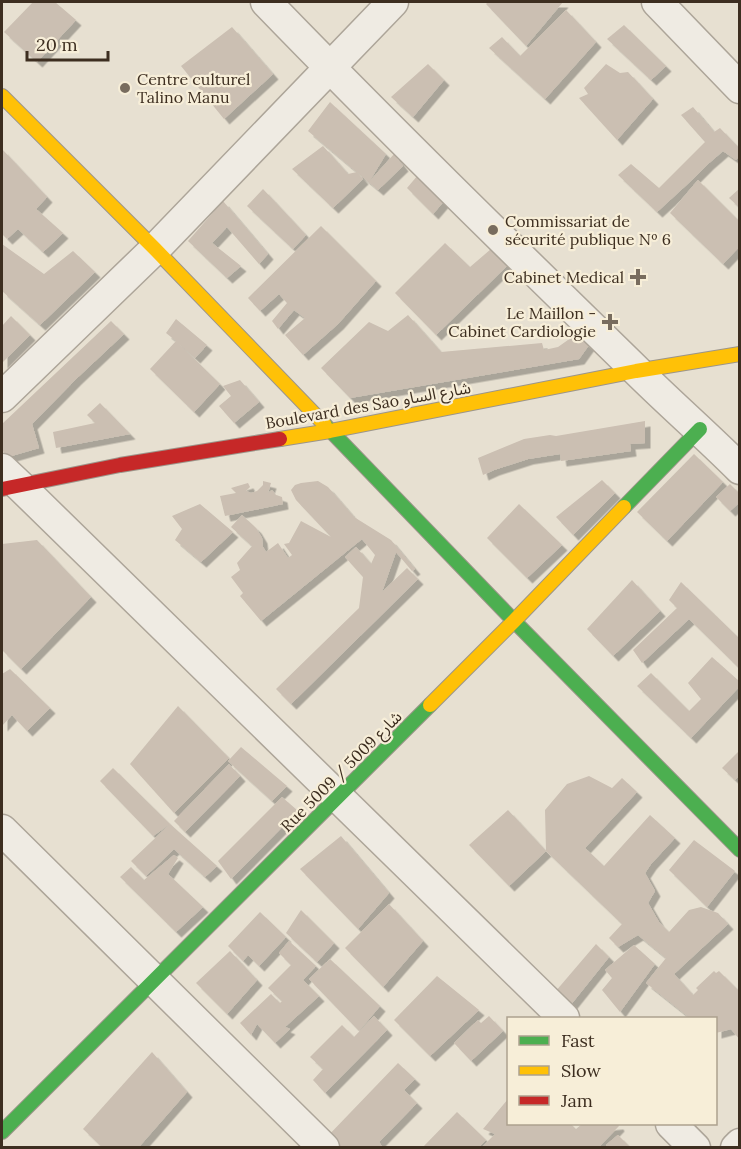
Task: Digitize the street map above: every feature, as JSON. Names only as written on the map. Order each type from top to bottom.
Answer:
[{"type":"street","points":[[266,2],[636,371],[740,469]]},
{"type":"street","points":[[2,398],[155,249],[393,2]]},
{"type":"street","points":[[657,2],[740,88]]},
{"type":"street","points":[[2,96],[155,249],[514,621],[740,850]]},
{"type":"street","name":"Boulevard des Sao شارع الساو","points":[[8,481],[330,431],[636,371],[740,354]]},
{"type":"street","name":"Rue 5009 / شارع 5009","points":[[2,1132],[514,621],[700,429]]},
{"type":"street","points":[[8,481],[339,796],[563,1017]]},
{"type":"street","points":[[2,830],[324,1148]]},
{"type":"street","points":[[671,1125],[695,1148]]},
{"type":"street","points":[[736,1148],[740,1144]]},
{"type":"building","points":[[33,2],[55,2],[76,20],[37,62],[4,32]]},
{"type":"building","points":[[488,2],[563,2],[526,46],[486,4]]},
{"type":"building","points":[[566,10],[596,42],[545,99],[489,48],[502,37],[520,56]]},
{"type":"building","points":[[624,25],[666,66],[651,80],[607,39]]},
{"type":"building","points":[[232,27],[273,74],[224,119],[181,66]]},
{"type":"building","points":[[428,64],[444,80],[413,117],[391,97]]},
{"type":"building","points":[[606,64],[620,73],[628,72],[653,99],[617,140],[579,98],[588,94],[584,88]]},
{"type":"building","points":[[330,102],[386,154],[369,182],[394,154],[403,166],[378,190],[308,131]]},
{"type":"building","points":[[693,107],[714,132],[720,128],[740,149],[740,155],[736,160],[723,151],[657,212],[618,175],[631,164],[659,188],[705,142],[681,115]]},
{"type":"building","points":[[323,146],[348,174],[357,172],[363,179],[333,208],[292,169]]},
{"type":"building","points":[[2,149],[47,197],[36,209],[63,233],[43,252],[18,229],[7,239],[2,234]]},
{"type":"building","points":[[418,175],[445,200],[433,214],[407,188]]},
{"type":"building","points":[[698,180],[740,222],[740,246],[723,264],[670,213]]},
{"type":"building","points":[[740,188],[740,208],[729,198]]},
{"type":"building","points":[[263,189],[306,235],[293,249],[247,206]]},
{"type":"building","points":[[223,201],[268,254],[259,264],[227,227],[212,243],[241,266],[227,278],[188,241]]},
{"type":"building","points":[[321,226],[376,281],[338,324],[303,355],[285,335],[305,318],[294,310],[278,329],[272,321],[287,303],[279,294],[260,311],[248,298]]},
{"type":"building","points":[[445,243],[470,267],[491,249],[508,265],[436,335],[395,293]]},
{"type":"building","points":[[2,244],[44,274],[73,251],[95,272],[40,325],[2,291]]},
{"type":"building","points":[[408,315],[441,352],[542,343],[544,350],[558,347],[575,335],[589,345],[579,359],[350,398],[321,368],[369,322],[388,331]]},
{"type":"building","points":[[11,316],[30,335],[2,363],[2,326]]},
{"type":"building","points":[[176,319],[207,345],[195,358],[179,344],[220,384],[194,412],[150,369],[176,341],[166,333]]},
{"type":"building","points":[[111,321],[124,334],[32,424],[39,448],[8,457],[2,450],[2,424]]},
{"type":"building","points":[[240,380],[259,402],[234,423],[219,406],[231,396],[223,386]]},
{"type":"building","points":[[100,403],[130,434],[56,448],[53,432],[95,423],[87,415]]},
{"type":"building","points":[[645,421],[645,443],[630,444],[631,451],[561,461],[560,454],[528,459],[483,475],[478,458],[524,439]]},
{"type":"building","points":[[694,454],[723,482],[667,541],[637,512]]},
{"type":"building","points":[[602,480],[615,493],[573,535],[556,517]]},
{"type":"building","points":[[263,481],[271,483],[268,493],[272,490],[276,495],[282,497],[283,504],[225,516],[220,496],[236,493],[231,488],[248,483],[250,487],[246,491],[251,493],[257,491],[263,485]]},
{"type":"building","points":[[318,481],[328,487],[354,517],[391,540],[415,569],[412,571],[396,552],[382,592],[407,568],[418,579],[291,704],[276,689],[359,608],[363,577],[345,557],[356,547],[371,564],[375,555],[362,539],[261,621],[240,596],[243,593],[231,577],[240,570],[237,563],[252,546],[231,527],[242,515],[256,528],[266,552],[278,543],[288,558],[292,555],[284,544],[289,543],[301,521],[331,537],[296,500],[291,490],[295,485],[301,483]]},
{"type":"building","points":[[730,484],[740,494],[740,502],[730,511],[716,497]]},
{"type":"building","points":[[200,504],[233,532],[201,562],[175,540],[182,529],[172,516]]},
{"type":"building","points":[[519,504],[562,545],[527,578],[487,538]]},
{"type":"building","points":[[37,540],[91,597],[21,669],[2,650],[2,544]]},
{"type":"building","points":[[632,580],[660,611],[613,656],[587,629]]},
{"type":"building","points":[[681,582],[740,639],[740,669],[689,619],[642,663],[633,650],[677,608],[669,600]]},
{"type":"building","points":[[712,657],[740,682],[740,686],[691,738],[637,686],[651,673],[689,711],[701,699],[688,683]]},
{"type":"building","points":[[10,669],[50,708],[27,731],[12,715],[2,726],[2,674]]},
{"type":"building","points":[[178,706],[229,758],[174,813],[130,764]]},
{"type":"building","points":[[241,747],[287,786],[272,801],[228,761]]},
{"type":"building","points":[[740,750],[740,775],[735,780],[722,768]]},
{"type":"building","points":[[229,764],[240,776],[185,832],[174,821]]},
{"type":"building","points":[[113,768],[170,824],[153,836],[100,781]]},
{"type":"building","points":[[589,776],[612,788],[622,778],[637,792],[585,848],[604,866],[650,815],[675,838],[645,873],[655,891],[648,903],[659,922],[669,932],[689,910],[701,907],[718,913],[728,924],[674,974],[693,995],[698,990],[696,988],[714,971],[716,973],[719,971],[740,992],[740,1040],[731,1029],[717,1033],[717,1017],[689,1017],[646,983],[666,958],[638,935],[618,947],[609,938],[622,924],[546,851],[545,810],[567,784]]},
{"type":"building","points":[[282,797],[298,811],[231,879],[218,861]]},
{"type":"building","points":[[508,810],[546,851],[509,886],[469,845]]},
{"type":"building","points":[[170,824],[217,866],[205,877],[174,849],[146,876],[131,861]]},
{"type":"building","points":[[341,836],[389,893],[358,929],[300,869]]},
{"type":"building","points":[[694,840],[735,871],[707,907],[669,870]]},
{"type":"building","points":[[174,855],[178,858],[168,874],[203,907],[176,932],[120,877],[131,867],[144,880]]},
{"type":"building","points":[[389,904],[423,941],[383,987],[345,948]]},
{"type":"building","points":[[301,910],[334,943],[317,962],[286,933]]},
{"type":"building","points":[[260,912],[286,937],[259,966],[248,955],[243,961],[228,946]]},
{"type":"building","points":[[289,941],[316,966],[303,980],[319,996],[285,1027],[290,1029],[275,1043],[257,1024],[251,1035],[240,1023],[271,994],[280,1003],[282,1001],[268,988],[291,965],[279,953]]},
{"type":"building","points":[[596,944],[609,957],[569,1007],[555,992]]},
{"type":"building","points":[[634,945],[655,964],[620,1012],[602,990],[612,978],[605,970]]},
{"type":"building","points":[[230,951],[257,980],[227,1014],[196,983]]},
{"type":"building","points":[[330,959],[380,1006],[359,1031],[309,979]]},
{"type":"building","points":[[437,976],[479,1010],[430,1056],[394,1020]]},
{"type":"building","points":[[374,1016],[387,1030],[325,1093],[313,1080],[323,1069],[310,1057],[342,1025],[354,1037]]},
{"type":"building","points":[[489,1016],[503,1031],[471,1061],[454,1043],[478,1020],[481,1023]]},
{"type":"building","points":[[152,1052],[187,1092],[138,1148],[103,1148],[83,1129]]},
{"type":"building","points":[[398,1063],[415,1079],[404,1090],[417,1103],[379,1142],[383,1148],[332,1148],[324,1140]]},
{"type":"building","points":[[507,1100],[507,1125],[572,1125],[576,1129],[581,1125],[619,1126],[598,1148],[573,1148],[571,1145],[569,1148],[481,1148],[495,1134],[483,1129]]},
{"type":"building","points":[[457,1112],[486,1140],[478,1148],[422,1148]]},
{"type":"building","points":[[618,1135],[631,1148],[608,1148],[606,1145]]},
{"type":"traffic: fast","points":[[325,425],[740,850]]},
{"type":"traffic: fast","points":[[624,507],[700,429]]},
{"type":"traffic: fast","points":[[2,1132],[430,705]]},
{"type":"traffic: slow","points":[[2,96],[155,249],[325,425]]},
{"type":"traffic: slow","points":[[280,439],[636,371],[740,354]]},
{"type":"traffic: slow","points":[[430,705],[624,507]]},
{"type":"traffic: jam","points":[[2,489],[120,465],[280,439]]},
{"type":"place","name":"Centre culturel Talino Manu","points":[[125,88]]},
{"type":"place","name":"Commissariat de sécurité publique Nº 6","points":[[493,230]]},
{"type":"place","name":"Cabinet Medical","points":[[638,277]]},
{"type":"place","name":"Le Maillon - Cabinet Cardiologie","points":[[610,322]]}]
